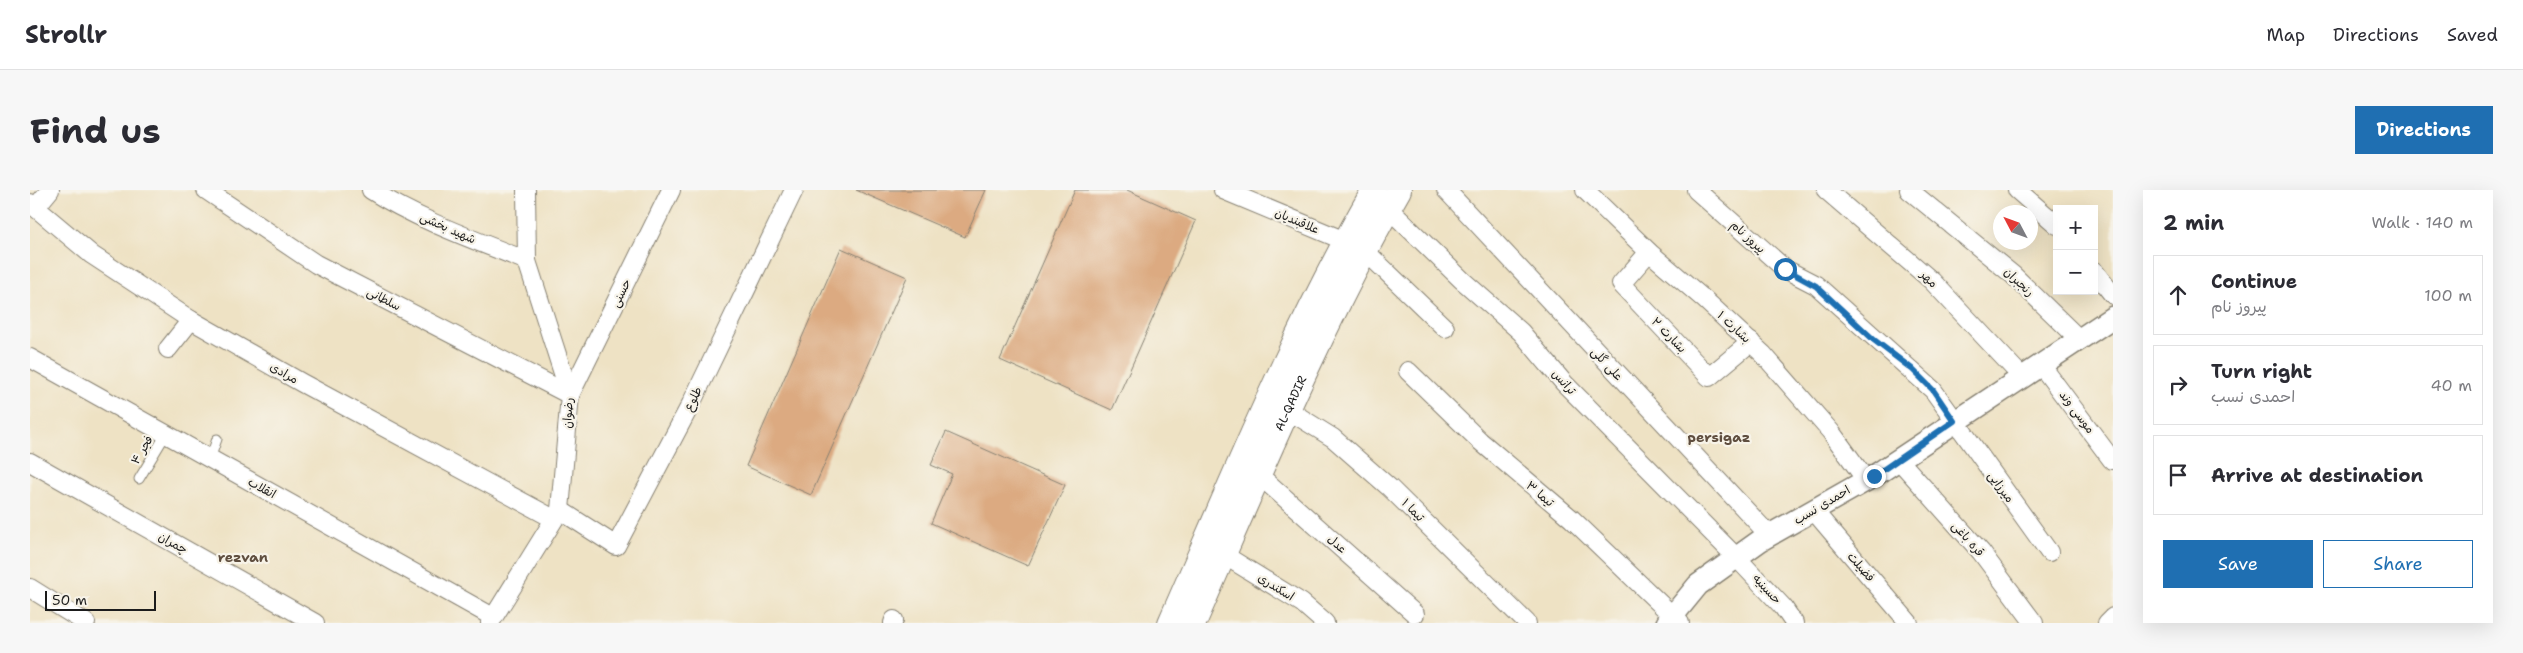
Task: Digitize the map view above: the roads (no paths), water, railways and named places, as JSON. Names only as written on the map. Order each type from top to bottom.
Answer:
[{"type":"main road","name":"AL-QADIR","points":[[1194,623],[1323,332],[1374,190]]},
{"type":"main road","name":"AL-QADIR","points":[[1170,623],[1303,323],[1354,245],[1394,199]]},
{"type":"street","points":[[33,205],[50,190]]},
{"type":"street","name":"سلطانی","points":[[206,190],[316,264],[570,395]]},
{"type":"street","name":"شهید بخشی","points":[[370,190],[386,200],[454,231],[527,261]]},
{"type":"street","name":"رضوان","points":[[492,620],[557,514],[570,395],[527,261],[526,190]]},
{"type":"street","name":"حسنی","points":[[570,395],[671,190]]},
{"type":"street","name":"طلوع","points":[[557,514],[616,546],[691,404],[794,190]]},
{"type":"street","name":"علاقبندیان","points":[[1223,190],[1354,245]]},
{"type":"street","name":"علی گلی","points":[[1446,190],[1770,536]]},
{"type":"street","name":"بشارت ۱","points":[[1585,190],[1649,252],[1751,342],[1831,432],[1866,480]]},
{"type":"street","name":"پیروز نام","points":[[1696,190],[1785,269],[1816,286],[1874,340],[1912,369],[1933,390],[1954,421]]},
{"type":"street","name":"مهر","points":[[1826,190],[1932,281],[2022,377]]},
{"type":"street","name":"رنجبران","points":[[1909,190],[2013,275],[2080,340]]},
{"type":"street","points":[[2017,190],[2053,221]]},
{"type":"street","name":"ترانس","points":[[1394,199],[1462,280],[1521,332],[1564,383],[1737,558]]},
{"type":"street","name":"مرادی","points":[[33,205],[92,255],[191,320],[302,383],[557,514]]},
{"type":"street","points":[[1354,245],[1445,328]]},
{"type":"street","name":"بشارت ۲","points":[[1649,252],[1621,284],[1709,377],[1751,342]]},
{"type":"street","points":[[2098,276],[2113,294]]},
{"type":"street","name":"احمدی نسب","points":[[1674,620],[1698,585],[1737,558],[1770,536],[1866,480],[2113,317]]},
{"type":"street","points":[[168,350],[191,320]]},
{"type":"street","name":"انقلاب","points":[[30,358],[71,374],[166,434],[492,620]]},
{"type":"street","name":"موسی وند","points":[[2041,365],[2112,460]]},
{"type":"street","name":"تیما ۳","points":[[1408,371],[1480,442],[1572,520],[1674,620]]},
{"type":"street","name":"تیما ۱","points":[[1288,410],[1333,438],[1390,488],[1520,621]]},
{"type":"street","name":"میرزایی","points":[[1954,421],[2049,552]]},
{"type":"street","name":"قره باغی","points":[[1898,459],[1981,552],[2034,623]]},
{"type":"street","name":"چمران","points":[[30,462],[315,623]]},
{"type":"street","name":"عدل","points":[[1260,475],[1415,614]]},
{"type":"street","name":"فضیلت","points":[[1814,511],[1909,623]]},
{"type":"street","name":"اسکندری","points":[[1224,555],[1302,603],[1325,623]]},
{"type":"street","name":"حسینیه","points":[[1737,558],[1783,607],[1794,623]]},
{"type":"street","points":[[30,588],[86,623]]},
{"type":"street","points":[[2107,623],[2113,617]]},
{"type":"lane","name":"فجر ۴","points":[[139,479],[166,434]]},
{"type":"lane","points":[[210,459],[217,439]]},
{"type":"district","name":"persigaz","points":[[1719,437]]},
{"type":"district","name":"rezvan","points":[[243,557]]}]
